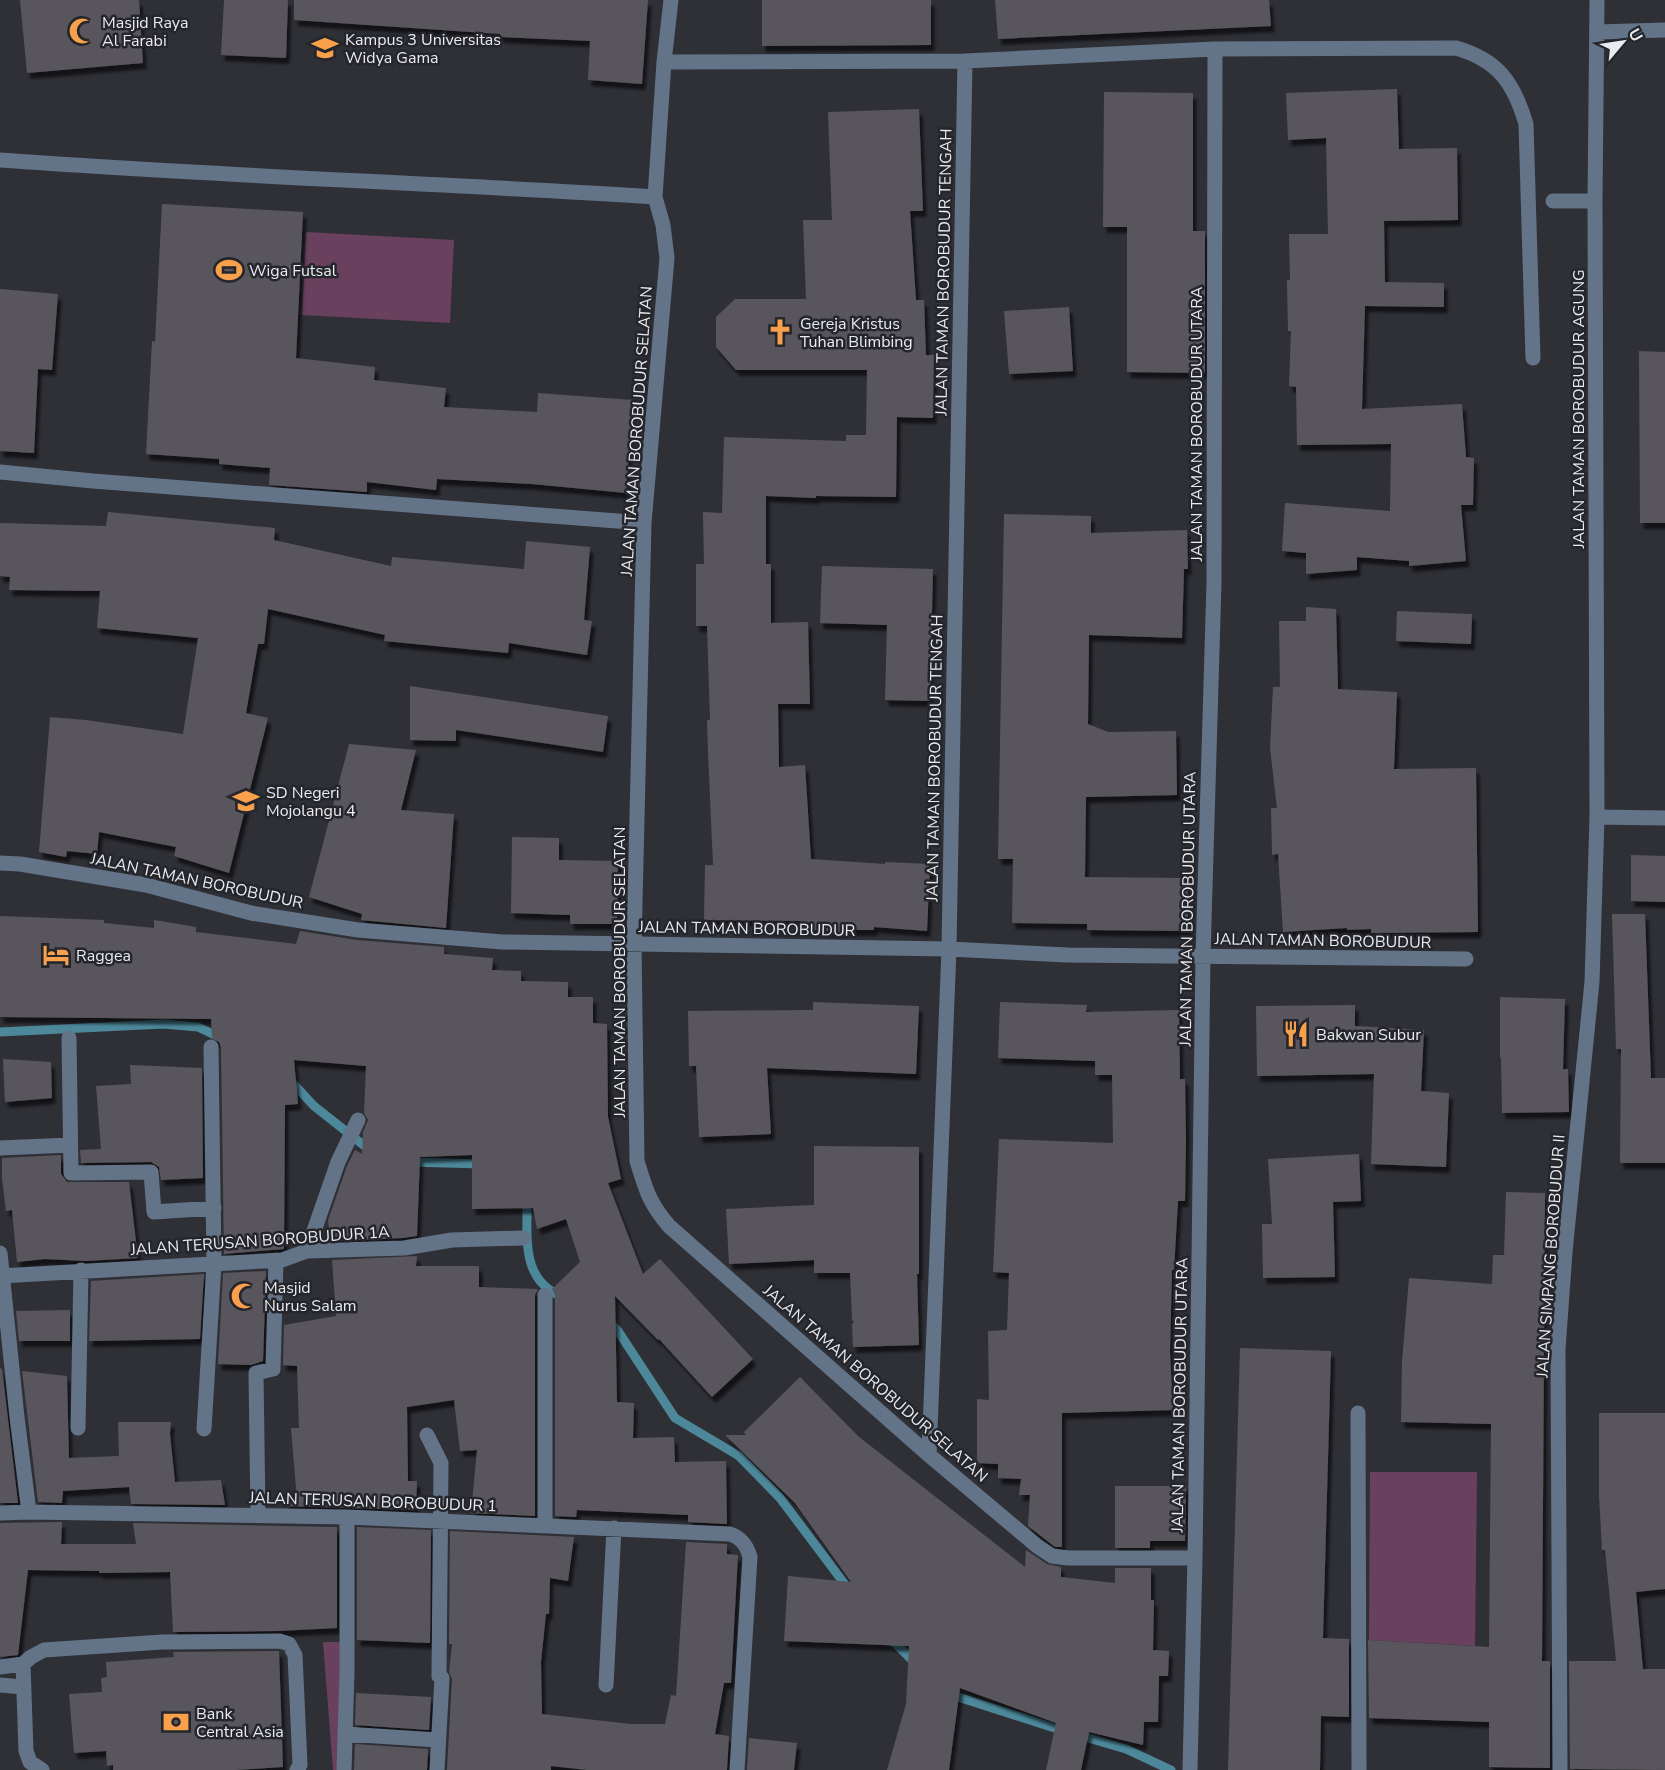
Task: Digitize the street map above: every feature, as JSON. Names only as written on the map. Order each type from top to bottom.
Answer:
[{"type":"street","name":"JALAN TAMAN BOROBUDUR SELATAN","points":[[671,0],[664,62],[655,197],[663,225],[667,258],[644,523],[634,944],[637,1161],[644,1186],[654,1209],[678,1234],[929,1455],[1037,1546],[1052,1556],[1068,1558],[1195,1558]]},
{"type":"street","name":"JALAN TAMAN BOROBUDUR AGUNG","points":[[1597,0],[1595,201],[1597,817]]},
{"type":"street","points":[[1597,32],[1665,30]]},
{"type":"street","points":[[664,62],[965,61],[1215,49],[1456,48],[1477,54],[1502,73],[1519,102],[1526,124],[1533,358]]},
{"type":"street","name":"JALAN TAMAN BOROBUDUR UTARA","points":[[1191,1767],[1203,956],[1214,583],[1215,49]]},
{"type":"street","name":"JALAN TAMAN BOROBUDUR TENGAH","points":[[929,1455],[949,949],[965,61]]},
{"type":"street","points":[[0,160],[655,197]]},
{"type":"street","points":[[1553,201],[1595,201]]},
{"type":"street","points":[[0,472],[93,482],[644,523]]},
{"type":"street","points":[[1597,817],[1665,818]]},
{"type":"street","name":"JALAN SIMPANG BOROBUDUR II","points":[[1560,1770],[1558,1349],[1565,1252],[1592,982],[1597,817]]},
{"type":"street","name":"JALAN TAMAN BOROBUDUR","points":[[0,863],[20,864],[146,885],[251,913],[358,930],[502,942],[949,949],[1067,955],[1466,959]]},
{"type":"street","points":[[69,1038],[71,1173],[151,1172],[154,1212],[214,1208]]},
{"type":"street","points":[[204,1429],[214,1264],[211,1047]]},
{"type":"street","points":[[307,1251],[338,1162],[356,1124]]},
{"type":"street","points":[[0,1148],[70,1145]]},
{"type":"street","name":"JALAN TERUSAN BOROBUDUR 1A","points":[[1,1276],[276,1260],[307,1251],[404,1248],[453,1240],[523,1238]]},
{"type":"street","points":[[0,1253],[29,1512]]},
{"type":"street","points":[[258,1514],[256,1373],[273,1369],[276,1260]]},
{"type":"street","points":[[78,1428],[81,1270]]},
{"type":"street","points":[[545,1295],[545,1525]]},
{"type":"street","points":[[1358,1413],[1359,1770]]},
{"type":"street","points":[[427,1435],[441,1463],[438,1676],[442,1678],[437,1770]]},
{"type":"street","name":"JALAN TERUSAN BOROBUDUR 1","points":[[0,1513],[258,1514],[718,1532],[736,1536],[742,1540],[750,1557],[737,1770]]},
{"type":"street","points":[[344,1770],[347,1517]]},
{"type":"street","points":[[606,1685],[615,1528]]},
{"type":"street","points":[[0,1667],[23,1664],[44,1650],[80,1646],[162,1642],[280,1641],[289,1644],[295,1655],[300,1765],[297,1770]]},
{"type":"street","points":[[23,1664],[26,1751],[30,1762],[42,1770]]},
{"type":"street","points":[[0,1685],[23,1686]]},
{"type":"street","points":[[345,1734],[438,1740]]},
{"type":"shaded area","points":[[306,232],[454,240],[450,323],[302,315]]},
{"type":"shaded area","points":[[1370,1472],[1477,1472],[1475,1646],[1369,1640]]},
{"type":"shaded area","points":[[323,1642],[340,1642],[339,1770],[333,1770]]},
{"type":"building","name":"Masjid Raya Al Farabi","points":[[20,0],[139,0],[143,63],[27,73]]},
{"type":"building","points":[[224,0],[288,0],[286,58],[221,55]]},
{"type":"building","points":[[294,0],[648,0],[642,84],[588,80],[590,41],[500,37],[500,34],[294,20]]},
{"type":"building","points":[[762,0],[931,0],[931,45],[762,46]]},
{"type":"building","points":[[995,0],[1269,0],[1271,26],[998,39]]},
{"type":"building","points":[[1397,89],[1399,149],[1457,148],[1458,220],[1384,221],[1385,282],[1444,283],[1444,307],[1365,306],[1362,409],[1462,404],[1466,457],[1474,458],[1473,505],[1461,505],[1466,561],[1409,566],[1409,561],[1357,557],[1357,570],[1306,574],[1306,553],[1282,551],[1285,503],[1390,511],[1391,444],[1297,445],[1296,387],[1289,386],[1291,331],[1288,331],[1287,280],[1290,280],[1289,234],[1328,234],[1326,138],[1288,140],[1286,93]]},
{"type":"building","points":[[1104,92],[1193,93],[1193,231],[1205,231],[1205,373],[1127,372],[1127,227],[1103,227]]},
{"type":"building","points":[[919,109],[923,211],[910,211],[916,300],[924,300],[926,355],[934,355],[933,418],[897,417],[896,497],[766,496],[766,564],[771,564],[771,623],[808,622],[810,704],[778,704],[779,767],[805,765],[811,859],[885,864],[885,862],[930,864],[927,931],[874,927],[874,930],[841,930],[841,932],[800,929],[801,921],[704,920],[705,865],[713,865],[707,720],[710,720],[707,626],[696,626],[696,564],[704,564],[703,512],[722,513],[724,437],[846,441],[846,435],[866,435],[867,370],[736,370],[716,347],[716,317],[735,299],[806,299],[803,220],[832,220],[828,112]]},
{"type":"building","points":[[162,204],[303,212],[296,358],[375,367],[374,380],[446,388],[444,407],[537,412],[538,393],[633,400],[626,493],[532,484],[437,479],[436,490],[367,482],[367,492],[269,485],[270,468],[219,464],[219,459],[146,454],[152,341],[155,342]]},
{"type":"building","points":[[0,289],[58,294],[52,370],[38,369],[34,453],[0,451]]},
{"type":"building","points":[[1069,307],[1073,371],[1009,374],[1004,311]]},
{"type":"building","points":[[1639,351],[1665,352],[1665,523],[1640,523]]},
{"type":"building","points":[[108,512],[275,528],[274,540],[391,566],[392,557],[524,569],[526,541],[590,547],[584,620],[592,621],[587,655],[509,643],[508,653],[384,641],[385,635],[268,609],[264,644],[258,644],[246,713],[268,718],[229,873],[174,856],[176,847],[99,832],[97,854],[67,851],[66,857],[39,852],[50,717],[183,734],[198,638],[97,628],[100,591],[9,590],[10,577],[0,576],[0,523],[106,526]]},
{"type":"building","points":[[1004,514],[1091,516],[1091,533],[1187,530],[1188,569],[1184,569],[1182,638],[1089,635],[1088,724],[1108,732],[1176,731],[1177,795],[1086,797],[1085,877],[1188,878],[1188,931],[1087,930],[1087,924],[1012,923],[1013,859],[998,859]]},
{"type":"building","points":[[822,566],[933,569],[930,701],[885,700],[887,625],[820,623]]},
{"type":"building","points":[[1306,607],[1336,609],[1338,689],[1397,692],[1394,769],[1476,768],[1478,932],[1371,933],[1371,929],[1347,930],[1347,928],[1283,932],[1278,854],[1272,855],[1271,808],[1277,808],[1270,748],[1273,687],[1280,687],[1279,621],[1306,621]]},
{"type":"building","points":[[1397,611],[1472,614],[1471,644],[1396,641]]},
{"type":"building","points":[[410,686],[608,716],[603,752],[456,730],[456,741],[410,740]]},
{"type":"building","points":[[349,744],[416,750],[401,810],[454,814],[446,928],[361,920],[362,914],[309,897]]},
{"type":"building","points":[[512,837],[559,838],[559,860],[618,861],[617,924],[570,924],[570,915],[511,913]]},
{"type":"building","points":[[1631,855],[1665,856],[1665,902],[1631,901]]},
{"type":"building","points":[[1612,914],[1645,914],[1651,1078],[1665,1078],[1665,1163],[1620,1163],[1621,1049],[1616,1049]]},
{"type":"building","points":[[0,916],[104,920],[104,923],[154,928],[154,920],[196,927],[196,932],[296,944],[300,931],[357,940],[444,947],[444,954],[493,958],[492,970],[521,971],[521,981],[568,982],[568,997],[593,997],[593,1023],[607,1024],[608,1117],[621,1179],[608,1183],[643,1274],[660,1259],[753,1359],[712,1397],[659,1339],[615,1296],[617,1402],[634,1403],[633,1438],[674,1437],[675,1462],[726,1461],[727,1524],[688,1522],[688,1515],[577,1510],[576,1517],[555,1516],[555,1295],[552,1289],[580,1262],[566,1219],[537,1229],[533,1208],[472,1209],[472,1155],[420,1157],[417,1236],[330,1241],[328,1220],[347,1166],[355,1150],[362,1154],[363,1132],[368,1120],[364,1113],[366,1066],[294,1060],[298,1104],[285,1105],[284,1249],[224,1254],[221,1047],[219,1042],[212,1038],[211,1019],[0,1017]]},
{"type":"building","points":[[1500,997],[1565,999],[1563,1069],[1568,1069],[1569,1112],[1502,1113]]},
{"type":"building","points":[[813,1002],[919,1006],[916,1074],[767,1068],[771,1134],[699,1137],[696,1066],[689,1066],[688,1011],[813,1010]]},
{"type":"building","points":[[1000,1002],[1087,1005],[1086,1012],[1179,1010],[1180,1079],[1185,1079],[1186,1139],[1185,1201],[1178,1201],[1174,1270],[1172,1270],[1170,1352],[1173,1410],[1062,1413],[1062,1547],[1055,1547],[1028,1526],[1030,1495],[1019,1495],[1021,1479],[998,1478],[998,1464],[977,1463],[977,1399],[989,1400],[988,1331],[1007,1330],[1009,1273],[993,1272],[999,1139],[1113,1143],[1112,1075],[1095,1075],[1095,1061],[998,1058]]},
{"type":"building","points":[[1355,1005],[1355,1026],[1424,1030],[1421,1091],[1449,1093],[1446,1167],[1371,1164],[1374,1074],[1257,1076],[1256,1006]]},
{"type":"building","points":[[3,1059],[51,1062],[52,1098],[5,1102]]},
{"type":"building","points":[[130,1065],[202,1068],[203,1178],[161,1180],[159,1167],[151,1162],[81,1163],[80,1150],[101,1149],[96,1086],[131,1084]]},
{"type":"building","points":[[814,1146],[919,1147],[919,1274],[917,1274],[919,1345],[853,1347],[852,1324],[854,1322],[852,1320],[850,1273],[814,1273],[814,1260],[729,1264],[726,1209],[814,1205]]},
{"type":"building","points":[[1359,1154],[1361,1201],[1333,1202],[1335,1277],[1263,1278],[1262,1224],[1272,1224],[1268,1159]]},
{"type":"building","points":[[61,1155],[61,1174],[67,1182],[129,1182],[138,1258],[85,1261],[45,1259],[17,1262],[12,1210],[6,1211],[2,1158]]},
{"type":"building","points":[[1506,1192],[1545,1193],[1542,1661],[1550,1661],[1550,1768],[1489,1767],[1489,1722],[1369,1718],[1368,1640],[1489,1647],[1491,1424],[1401,1422],[1402,1361],[1409,1278],[1492,1284],[1493,1255],[1504,1255]]},
{"type":"building","points":[[417,1256],[416,1266],[479,1266],[479,1287],[538,1289],[535,1295],[535,1516],[471,1513],[477,1450],[460,1451],[454,1400],[407,1407],[408,1481],[417,1481],[416,1510],[286,1506],[286,1500],[297,1500],[291,1428],[299,1428],[297,1366],[283,1365],[284,1325],[336,1316],[332,1260]]},
{"type":"building","points":[[266,1271],[263,1361],[251,1365],[218,1364],[223,1273]]},
{"type":"building","points":[[204,1274],[200,1339],[89,1341],[91,1281]]},
{"type":"building","points":[[70,1310],[70,1341],[19,1341],[16,1311]]},
{"type":"building","points":[[1240,1348],[1331,1351],[1323,1638],[1349,1639],[1349,1717],[1321,1716],[1320,1770],[1228,1770]]},
{"type":"building","points":[[0,1368],[2,1369],[18,1503],[0,1503]]},
{"type":"building","points":[[22,1371],[67,1376],[69,1458],[119,1456],[118,1422],[171,1422],[175,1482],[221,1480],[225,1505],[131,1504],[129,1487],[63,1491],[62,1503],[38,1502]]},
{"type":"building","points":[[800,1377],[858,1436],[1025,1567],[1026,1550],[1047,1564],[1061,1567],[1061,1577],[1115,1583],[1115,1568],[1151,1568],[1151,1600],[1154,1600],[1153,1650],[1169,1651],[1168,1676],[1159,1676],[1158,1722],[1144,1722],[1143,1745],[1089,1732],[1081,1770],[1046,1770],[1056,1723],[960,1688],[949,1770],[887,1770],[906,1704],[909,1646],[784,1641],[788,1576],[851,1582],[795,1503],[725,1435],[746,1435],[744,1432]]},
{"type":"building","points":[[1599,1413],[1665,1413],[1665,1589],[1636,1592],[1643,1669],[1665,1669],[1665,1770],[1570,1769],[1569,1661],[1616,1661],[1605,1550],[1602,1550]]},
{"type":"building","points":[[1115,1486],[1186,1486],[1185,1541],[1150,1541],[1150,1548],[1115,1548]]},
{"type":"building","points":[[62,1522],[61,1544],[136,1544],[133,1523],[337,1527],[337,1628],[173,1632],[170,1572],[99,1573],[99,1571],[28,1570],[18,1655],[0,1657],[0,1523]]},
{"type":"building","points":[[357,1527],[431,1530],[430,1643],[357,1640]]},
{"type":"building","points":[[450,1531],[574,1537],[568,1581],[550,1578],[549,1614],[546,1614],[541,1662],[542,1714],[631,1724],[665,1724],[671,1695],[676,1696],[686,1542],[727,1544],[727,1554],[738,1555],[731,1683],[724,1683],[715,1734],[729,1736],[727,1770],[587,1770],[551,1766],[551,1770],[447,1770],[452,1679],[449,1672],[452,1644],[449,1644]]},
{"type":"building","name":"Bank Central Asia","points":[[279,1651],[283,1767],[236,1770],[113,1770],[113,1765],[107,1766],[106,1751],[74,1753],[69,1694],[102,1692],[101,1678],[107,1677],[106,1662],[174,1657],[173,1652]]},
{"type":"building","points":[[356,1693],[431,1697],[429,1730],[355,1725]]},
{"type":"building","points":[[749,1738],[797,1743],[794,1770],[747,1770]]},
{"type":"building","points":[[355,1744],[428,1749],[427,1770],[354,1770]]},
{"type":"waterway","points":[[0,1032],[164,1024],[198,1027],[221,1038]]},
{"type":"waterway","points":[[289,1079],[314,1106],[371,1151]]},
{"type":"waterway","points":[[409,1162],[482,1164]]},
{"type":"waterway","points":[[527,1197],[527,1242],[533,1269],[540,1281],[550,1290],[565,1298]]},
{"type":"waterway","points":[[609,1321],[618,1331],[675,1418],[739,1456],[780,1498],[850,1591]]},
{"type":"waterway","points":[[890,1638],[916,1664]]},
{"type":"waterway","points":[[950,1692],[955,1696],[1064,1731]]},
{"type":"waterway","points":[[1078,1735],[1126,1749],[1171,1770]]},
{"type":"place","name":"Masjid Raya Al Farabi","points":[[82,31]]},
{"type":"place","name":"Kampus 3 Universitas Widya Gama","points":[[325,48]]},
{"type":"place","name":"Wiga Futsal","points":[[229,270]]},
{"type":"place","name":"Gereja Kristus Tuhan Blimbing","points":[[780,332]]},
{"type":"place","name":"SD Negeri Mojolangu 4","points":[[246,801]]},
{"type":"place","name":"Raggea","points":[[56,955]]},
{"type":"place","name":"Bakwan Subur","points":[[1296,1034]]},
{"type":"place","name":"Masjid Nurus Salam","points":[[244,1296]]},
{"type":"place","name":"Bank Central Asia","points":[[176,1722]]}]
